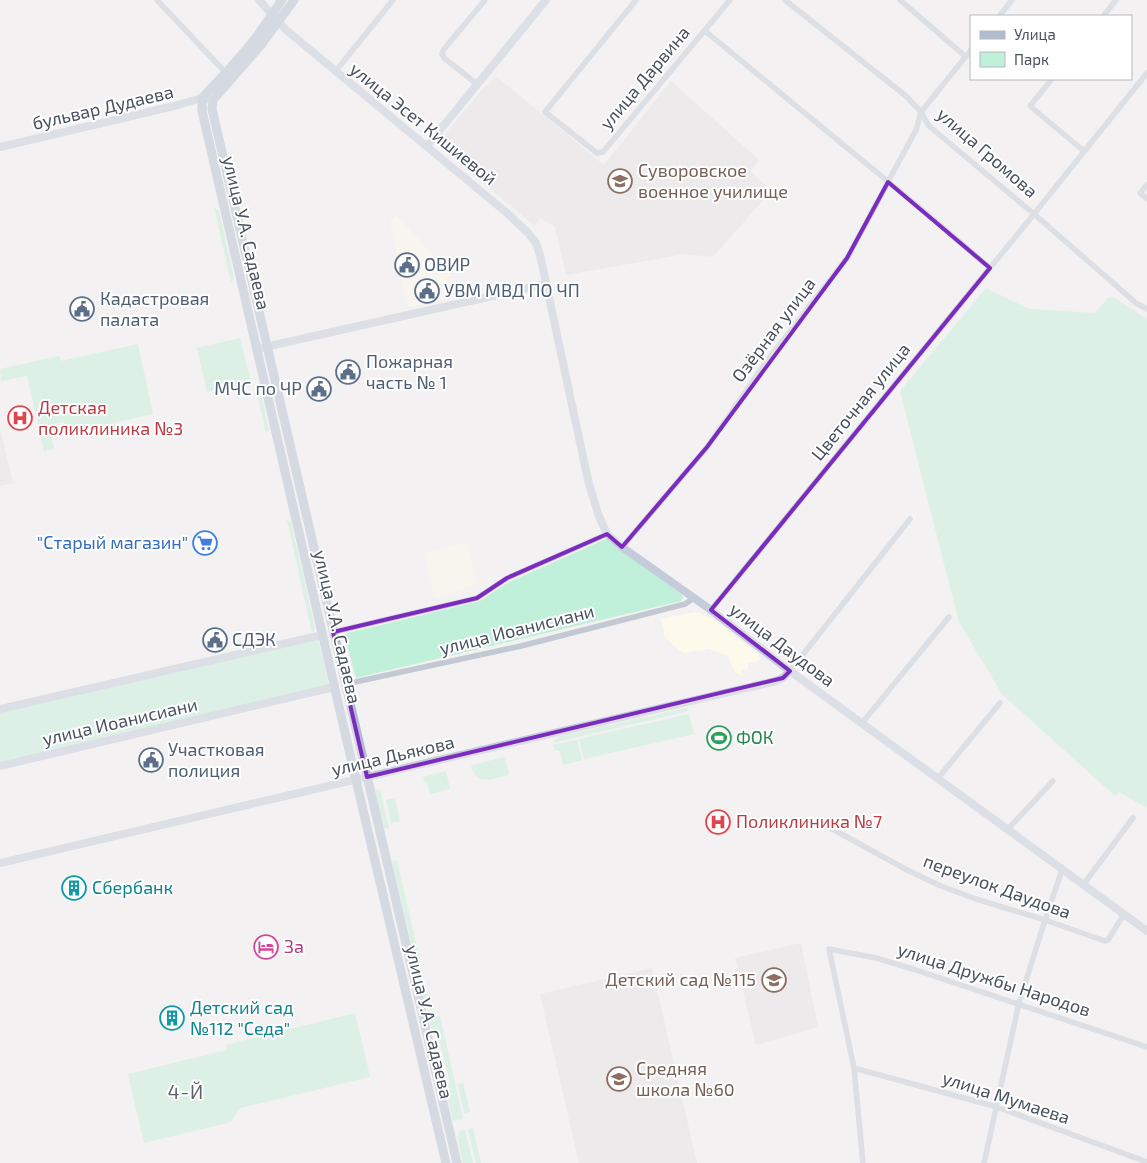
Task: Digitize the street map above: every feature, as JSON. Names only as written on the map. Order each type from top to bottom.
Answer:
[{"type":"main road","points":[[202,98],[255,39],[282,0]]},
{"type":"main road","points":[[213,100],[249,59],[294,0]]},
{"type":"main road","name":"улица У.А. Садаева","points":[[202,98],[202,111],[256,349],[446,1163]]},
{"type":"main road","name":"улица У.А. Садаева","points":[[213,100],[212,109],[457,1163]]},
{"type":"street","points":[[157,0],[226,73]]},
{"type":"street","name":"улица Эсет Кишиевой","points":[[259,0],[285,29],[507,213],[529,234],[536,243],[546,284]]},
{"type":"street","points":[[335,72],[394,0]]},
{"type":"street","points":[[477,84],[444,58],[442,54],[444,49],[485,0]]},
{"type":"street","points":[[427,146],[546,0]]},
{"type":"street","name":"улица Дарвина","points":[[636,0],[545,112],[597,153],[603,152],[730,0]]},
{"type":"street","name":"улица Громова","points":[[785,0],[906,96],[921,112],[929,126],[1136,303],[1147,309]]},
{"type":"street","points":[[1000,15],[1012,0]]},
{"type":"street","points":[[1104,15],[1116,0]]},
{"type":"street","points":[[904,1],[965,56]]},
{"type":"street","points":[[705,31],[990,268]]},
{"type":"street","name":"Озёрная улица","points":[[622,547],[707,447],[767,361],[848,258],[916,130],[921,112],[970,51]]},
{"type":"street","name":"Цветочная улица","points":[[711,610],[1147,73]]},
{"type":"street","points":[[1051,80],[1030,106],[1084,150]]},
{"type":"street","name":"бульвар Дудаева","points":[[0,147],[202,98],[213,100]]},
{"type":"street","points":[[1147,185],[1140,193],[1147,199]]},
{"type":"street","points":[[256,349],[546,284]]},
{"type":"street","name":"улица Даудова","points":[[546,284],[588,480],[598,514],[607,534],[790,671],[1147,931]]},
{"type":"street","points":[[790,671],[910,519]]},
{"type":"street","points":[[333,632],[476,598],[507,578],[607,534]]},
{"type":"street","name":"улица Иоанисиани","points":[[346,684],[521,646],[685,604],[694,598]]},
{"type":"street","points":[[862,723],[949,617]]},
{"type":"street","points":[[0,709],[322,635]]},
{"type":"street","name":"улица Дьякова","points":[[0,863],[776,681],[783,678],[790,671]]},
{"type":"street","name":"улица Иоанисиани","points":[[0,766],[334,687]]},
{"type":"street","points":[[938,778],[1000,703]]},
{"type":"street","points":[[1008,829],[1053,781]]},
{"type":"street","points":[[1083,885],[1133,818]]},
{"type":"street","name":"переулок Даудова","points":[[825,825],[909,871],[941,886],[1106,941],[1124,914]]},
{"type":"street","points":[[984,1163],[1019,1003],[1062,870]]},
{"type":"street","name":"улица Дружбы Народов","points":[[854,1068],[829,949],[876,958],[1019,1003],[1147,1047]]},
{"type":"street","points":[[854,1068],[863,1163]]},
{"type":"street","name":"улица Мумаева","points":[[854,1068],[997,1107],[1147,1162]]},
{"type":"highlighted area","points":[[888,182],[990,268],[711,610],[790,671],[783,678],[367,777],[333,632],[477,598],[507,578],[607,534],[622,547],[707,447],[847,258]]},
{"type":"shaded area","name":"Суворовское военное училище","points":[[496,76],[604,165],[671,81],[759,160],[750,171],[771,191],[713,257],[685,254],[566,275],[555,227],[540,218],[535,226],[440,148],[440,140],[486,85]]},
{"type":"shaded area","points":[[395,215],[409,228],[461,287],[462,295],[408,307],[390,222]]},
{"type":"shaded area","points":[[0,428],[13,483],[0,486]]},
{"type":"shaded area","points":[[467,543],[477,584],[434,599],[425,552]]},
{"type":"shaded area","points":[[696,612],[713,619],[759,655],[760,661],[748,663],[748,668],[741,670],[742,676],[734,671],[728,656],[709,649],[683,653],[665,638],[661,619]]},
{"type":"shaded area","name":"Детский сад №115","points":[[801,943],[818,1027],[756,1045],[735,958]]},
{"type":"shaded area","name":"Средняя школа №60","points":[[652,968],[697,1163],[579,1163],[540,994]]},
{"type":"green space","points":[[214,207],[219,211],[234,278],[231,282]]},
{"type":"green space","points":[[986,288],[1029,309],[1095,313],[1108,298],[1113,297],[1147,319],[1147,808],[1119,792],[1115,796],[1002,694],[959,622],[900,391]]},
{"type":"green space","points":[[240,338],[251,382],[207,392],[197,348]]},
{"type":"green space","points":[[138,344],[153,414],[72,432],[71,427],[63,422],[49,425],[54,449],[44,451],[27,376],[1,381],[0,369],[59,356],[61,361]]},
{"type":"green space","points":[[256,388],[260,390],[269,430],[266,433]]},
{"type":"green space","points":[[287,520],[291,522],[315,628],[312,633]]},
{"type":"green space","points":[[606,539],[681,594],[683,597],[681,601],[356,678],[344,634],[480,601],[507,583]]},
{"type":"green space","points":[[318,638],[329,686],[0,763],[0,713]]},
{"type":"green space","points":[[686,708],[689,711],[552,743],[558,737]]},
{"type":"green space","points":[[689,714],[694,734],[584,759],[579,739]]},
{"type":"green space","points":[[577,740],[582,760],[563,765],[560,751],[555,750],[553,745]]},
{"type":"green space","points":[[505,757],[509,775],[486,780],[477,777],[473,772],[471,765]]},
{"type":"green space","points":[[446,771],[450,789],[430,794],[423,777]]},
{"type":"green space","points":[[375,789],[380,790],[389,828],[384,829]]},
{"type":"green space","points":[[395,798],[400,821],[391,823],[386,800]]},
{"type":"green space","points":[[397,860],[430,1005],[425,1003],[392,861]]},
{"type":"green space","points":[[431,1010],[433,1017],[440,1016],[463,1119],[453,1121],[445,1087],[450,1083],[438,1035],[432,1033],[428,1014]]},
{"type":"green space","points":[[355,1013],[370,1077],[240,1108],[231,1122],[144,1143],[128,1074],[227,1050],[226,1045]]},
{"type":"green space","points":[[463,1083],[470,1112],[464,1113],[458,1084]]},
{"type":"green space","points":[[473,1128],[481,1163],[476,1163],[468,1129]]},
{"type":"green space","points":[[465,1130],[473,1163],[463,1163],[457,1136],[460,1131]]},
{"type":"place","name":"Суворовское военное училище","points":[[620,181]]},
{"type":"place","name":"ОВИР","points":[[407,265]]},
{"type":"place","name":"УВМ МВД ПО ЧП","points":[[427,291]]},
{"type":"place","name":"Кадастровая палата","points":[[82,309]]},
{"type":"place","name":"Пожарная часть № 1","points":[[348,372]]},
{"type":"place","name":"МЧС по ЧР","points":[[319,389]]},
{"type":"place","name":"Детская поликлиника №3","points":[[20,418]]},
{"type":"place","name":"\"Старый магазин\"","points":[[205,543]]},
{"type":"place","name":"СДЭК","points":[[215,640]]},
{"type":"place","name":"ФОК","points":[[719,738]]},
{"type":"place","name":"Участковая полиция","points":[[151,760]]},
{"type":"place","name":"Поликлиника №7","points":[[718,822]]},
{"type":"place","name":"Сбербанк","points":[[74,888]]},
{"type":"place","name":"За","points":[[266,947]]},
{"type":"place","name":"Детский сад №115","points":[[774,980]]},
{"type":"place","name":"Детский сад №112 \"Седа\"","points":[[172,1018]]},
{"type":"place","name":"Средняя школа №60","points":[[619,1079]]},
{"type":"district","name":"4-Й","points":[[186,1092]]}]
